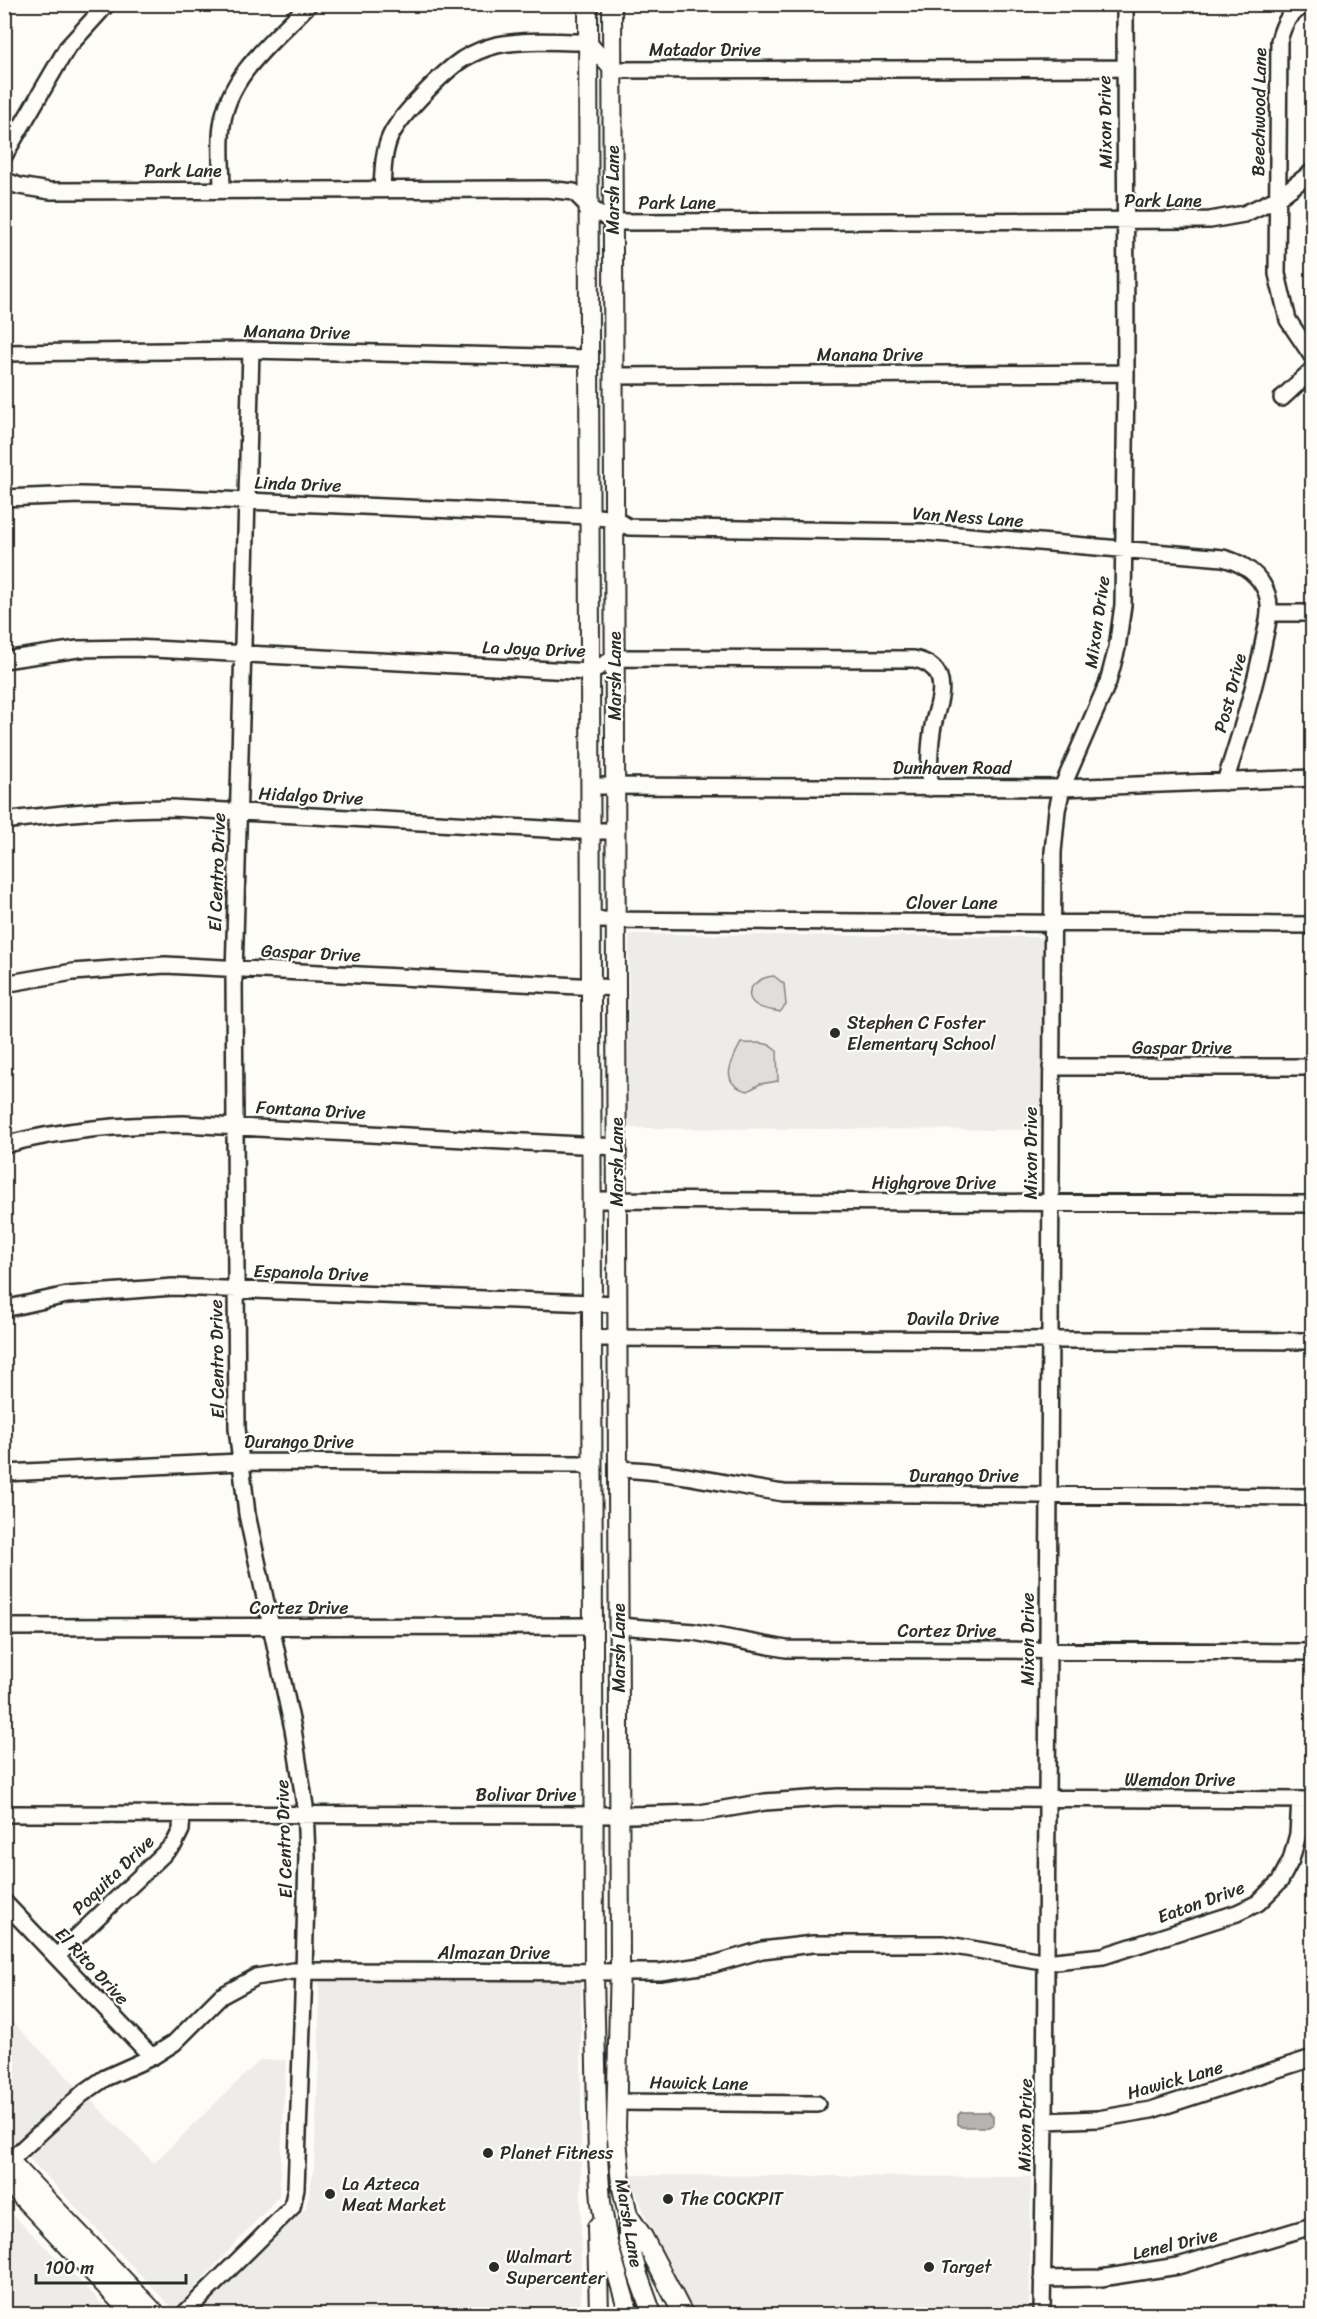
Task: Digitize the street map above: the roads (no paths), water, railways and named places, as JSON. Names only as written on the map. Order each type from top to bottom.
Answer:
[{"type":"main road","name":"Marsh Lane","points":[[588,4],[588,93],[584,197],[589,246],[590,401],[594,1973],[601,2202],[608,2243],[629,2314]]},
{"type":"main road","name":"Marsh Lane","points":[[612,11],[620,1815],[620,1973],[616,2128],[621,2183],[628,2215],[628,2241],[652,2314]]},
{"type":"main road","points":[[588,42],[598,36],[612,11]]},
{"type":"main road","points":[[588,93],[598,80],[613,70]]},
{"type":"main road","points":[[584,197],[605,183],[613,170]]},
{"type":"main road","points":[[589,246],[595,236],[613,222]]},
{"type":"main road","points":[[590,401],[601,385],[614,376],[589,358],[603,350],[614,332]]},
{"type":"main road","points":[[593,1468],[618,1469]]},
{"type":"main road","points":[[593,1626],[619,1626]]},
{"type":"main road","points":[[598,2102],[617,2102]]},
{"type":"main road","points":[[6,2165],[132,2314]]},
{"type":"main road","points":[[6,2165],[156,2314]]},
{"type":"main road","points":[[599,2314],[597,2226],[601,2202]]},
{"type":"main road","points":[[628,2215],[643,2237],[683,2314]]},
{"type":"street","points":[[4,156],[67,48],[107,4]]},
{"type":"street","points":[[222,190],[222,128],[230,96],[244,71],[309,4]]},
{"type":"street","name":"Mixon Drive","points":[[1042,2314],[1053,852],[1057,810],[1062,788],[1108,682],[1117,648],[1123,606],[1126,373],[1125,4]]},
{"type":"street","name":"Beechwood Lane","points":[[1308,4],[1295,10],[1287,20],[1279,41],[1277,274],[1288,320],[1312,356]]},
{"type":"street","points":[[382,189],[386,152],[391,135],[408,111],[462,59],[483,49],[523,41],[588,42],[613,70]]},
{"type":"street","name":"Matador Drive","points":[[613,70],[1124,68]]},
{"type":"street","name":"Park Lane","points":[[4,180],[25,188],[50,191],[546,189],[584,197],[613,222],[1126,221],[1210,220],[1244,214],[1278,198],[1312,172]]},
{"type":"street","name":"Manana Drive","points":[[4,353],[251,350],[589,358]]},
{"type":"street","name":"El Centro Drive","points":[[184,2314],[292,2206],[296,2188],[304,1972],[306,1815],[297,1749],[247,1514],[237,1428],[234,968],[251,350]]},
{"type":"street","points":[[1282,398],[1312,370]]},
{"type":"street","name":"Manana Drive","points":[[614,376],[1126,373]]},
{"type":"street","name":"Linda Drive","points":[[4,498],[80,495],[590,516]]},
{"type":"street","name":"Van Ness Lane","points":[[590,516],[614,519],[629,527],[874,530],[1223,558],[1236,561],[1249,569],[1260,581],[1267,595],[1269,613]]},
{"type":"street","points":[[1269,613],[1312,613]]},
{"type":"street","name":"Post Drive","points":[[1225,782],[1256,685],[1269,613]]},
{"type":"street","name":"La Joya Drive","points":[[4,660],[78,649],[134,648],[590,672],[615,658],[914,659],[924,661],[939,675],[941,691],[930,746],[930,788]]},
{"type":"street","name":"Dunhaven Road","points":[[591,786],[1062,788],[1312,778]]},
{"type":"street","name":"Hidalgo Drive","points":[[4,821],[116,808],[238,811],[616,831]]},
{"type":"street","name":"Clover Lane","points":[[591,920],[1312,925]]},
{"type":"street","name":"Gaspar Drive","points":[[4,984],[73,972],[165,965],[617,988]]},
{"type":"street","name":"Gaspar Drive","points":[[1051,1067],[1312,1067]]},
{"type":"street","name":"Fontana Drive","points":[[4,1145],[70,1131],[119,1125],[183,1124],[617,1147]]},
{"type":"street","name":"Highgrove Drive","points":[[592,1200],[1312,1204]]},
{"type":"street","name":"Espanola Drive","points":[[4,1309],[68,1295],[172,1287],[618,1304]]},
{"type":"street","name":"Davila Drive","points":[[592,1338],[1312,1341]]},
{"type":"street","name":"Durango Drive","points":[[4,1473],[240,1462],[579,1464],[593,1468]]},
{"type":"street","name":"Durango Drive","points":[[618,1469],[693,1476],[747,1488],[784,1493],[1312,1497]]},
{"type":"street","name":"Cortez Drive","points":[[4,1627],[593,1626]]},
{"type":"street","name":"Cortez Drive","points":[[619,1626],[694,1632],[786,1649],[1312,1652]]},
{"type":"street","name":"Bolivar Drive","points":[[4,1814],[620,1815],[700,1813],[765,1802],[838,1797],[1047,1799]]},
{"type":"street","name":"Wemdon Drive","points":[[1047,1799],[1306,1800]]},
{"type":"street","name":"Eaton Drive","points":[[1046,1961],[1080,1960],[1103,1956],[1237,1913],[1258,1904],[1280,1881],[1291,1860],[1306,1800]]},
{"type":"street","name":"Poquita Drive","points":[[57,1956],[174,1844],[181,1830],[182,1814]]},
{"type":"street","name":"El Rito Drive","points":[[4,1902],[152,2057]]},
{"type":"street","name":"Almazan Drive","points":[[6,2165],[82,2094],[105,2078],[152,2057],[174,2043],[221,1996],[256,1977],[272,1973],[620,1973],[685,1970],[762,1950],[813,1944],[943,1944],[1046,1961]]},
{"type":"street","name":"Hawick Lane","points":[[1045,2121],[1098,2119],[1151,2110],[1312,2058]]},
{"type":"street","name":"Hawick Lane","points":[[617,2102],[818,2104]]},
{"type":"street","name":"Lenel Drive","points":[[1042,2279],[1101,2278],[1178,2266],[1312,2226]]},
{"type":"place","name":"Stephen C Foster Elementary School","points":[[835,1033]]},
{"type":"place","name":"Planet Fitness","points":[[488,2153]]},
{"type":"place","name":"La Azteca Meat Market","points":[[330,2194]]},
{"type":"place","name":"The COCKPIT","points":[[668,2199]]},
{"type":"place","name":"Walmart Supercenter","points":[[494,2267]]},
{"type":"place","name":"Target","points":[[929,2267]]}]
